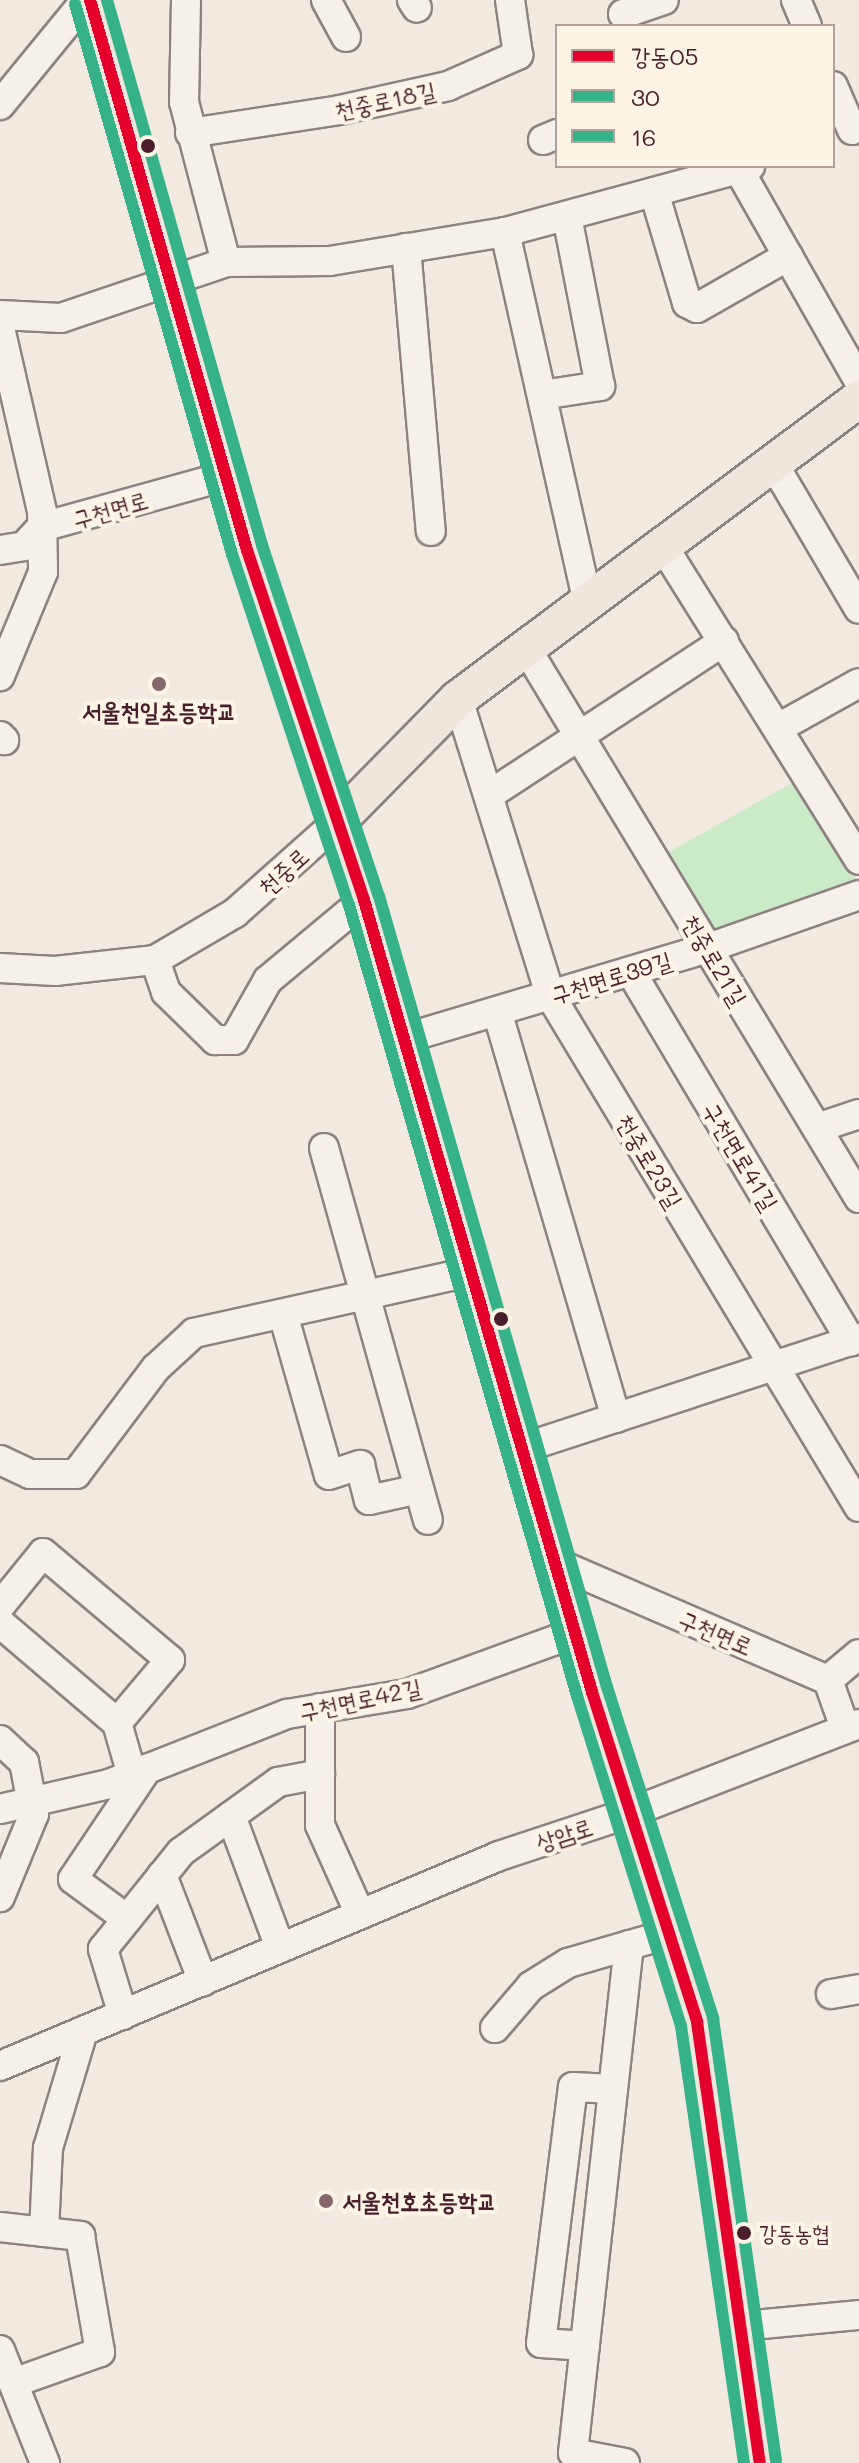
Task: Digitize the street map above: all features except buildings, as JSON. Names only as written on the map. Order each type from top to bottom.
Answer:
[{"type":"main road","points":[[88,0],[226,476],[406,1038],[526,1447],[575,1633],[697,2022],[760,2463]]},
{"type":"main road","name":"천중로","points":[[337,822],[458,699],[859,399]]},
{"type":"street","points":[[0,105],[88,0]]},
{"type":"street","points":[[186,0],[184,102],[226,262]]},
{"type":"street","points":[[326,0],[346,37]]},
{"type":"street","name":"천중로18길","points":[[190,133],[340,110],[448,86],[518,55],[510,0]]},
{"type":"street","points":[[623,13],[664,0]]},
{"type":"street","points":[[796,0],[806,24]]},
{"type":"street","points":[[835,92],[848,132]]},
{"type":"street","points":[[0,315],[61,318],[226,262],[330,261],[505,232],[730,169],[788,256],[859,381]]},
{"type":"street","points":[[654,192],[687,303],[697,308],[788,256]]},
{"type":"street","points":[[542,395],[600,386],[567,216]]},
{"type":"street","points":[[505,232],[588,602]]},
{"type":"street","points":[[406,248],[414,390],[431,531]]},
{"type":"street","points":[[0,328],[42,527],[43,572],[0,676]]},
{"type":"street","points":[[773,463],[859,609]]},
{"type":"street","name":"구천면로","points":[[0,550],[24,546],[42,527],[226,476]]},
{"type":"street","points":[[663,546],[780,727],[859,860]]},
{"type":"street","points":[[489,795],[724,641]]},
{"type":"street","name":"천중로21길","points":[[526,648],[817,1128],[856,1187]]},
{"type":"street","points":[[780,727],[859,683]]},
{"type":"street","name":"천중로23길","points":[[458,699],[550,995],[859,1507]]},
{"type":"street","name":"천중로","points":[[0,968],[55,971],[155,960],[235,913],[337,822]]},
{"type":"street","name":"구천면로39길","points":[[406,1038],[708,948],[859,895]]},
{"type":"street","points":[[155,960],[166,992],[215,1040],[234,1040],[268,980],[364,900]]},
{"type":"street","name":"구천면로41길","points":[[526,1447],[855,1340],[631,972]]},
{"type":"street","points":[[497,1011],[616,1418]]},
{"type":"street","points":[[817,1128],[859,1114]]},
{"type":"street","points":[[324,1148],[428,1520]]},
{"type":"street","points":[[0,1460],[30,1474],[76,1474],[156,1368],[194,1333],[474,1271]]},
{"type":"street","points":[[283,1314],[329,1475],[360,1465],[369,1500],[419,1489]]},
{"type":"street","points":[[0,1606],[43,1553],[170,1660],[117,1723]]},
{"type":"street","name":"구천면로","points":[[556,1563],[828,1680]]},
{"type":"street","name":"구천면로42길","points":[[0,1809],[140,1772],[287,1714],[407,1694],[575,1633]]},
{"type":"street","points":[[4,1635],[117,1723],[140,1772],[73,1879],[127,1919]]},
{"type":"street","points":[[852,1726],[828,1680],[859,1654]]},
{"type":"street","points":[[320,1708],[320,1825],[360,1914]]},
{"type":"street","name":"상암로","points":[[0,2066],[499,1856],[632,1812],[852,1726]]},
{"type":"street","points":[[0,1740],[24,1762],[34,1814],[0,1897]]},
{"type":"street","points":[[123,2015],[103,1949],[162,1875],[181,1852],[278,1782],[320,1774]]},
{"type":"street","points":[[231,1816],[280,1948]]},
{"type":"street","points":[[162,1875],[203,1981]]},
{"type":"street","points":[[495,2028],[531,1986],[568,1963],[671,1933]]},
{"type":"street","points":[[625,2463],[564,2458],[585,2346],[629,1945]]},
{"type":"street","points":[[831,1994],[859,1989]]},
{"type":"street","points":[[44,2232],[48,2148],[83,2031]]},
{"type":"street","points":[[585,2346],[541,2343],[573,2087],[613,2089]]},
{"type":"street","points":[[0,2227],[80,2236],[100,2352],[13,2383]]},
{"type":"street","points":[[742,2326],[859,2315]]},
{"type":"street","points":[[0,2350],[45,2463]]},
{"type":"green space","points":[[801,778],[859,884],[712,938],[665,854]]},
{"type":"transit line","name":"강동05","points":[[90,0],[247,550],[364,900],[592,1692],[697,2022],[760,2463]]},
{"type":"transit line","name":"16","points":[[107,0],[262,545],[379,896],[607,1687],[713,2018],[776,2461]]},
{"type":"transit line","name":"30","points":[[75,4],[232,554],[349,905],[577,1696],[681,2026],[744,2463]]},
{"type":"place","name":"서울천일초등학교","points":[[159,684]]},
{"type":"place","name":"서울천호초등학교","points":[[326,2201]]},
{"type":"place","name":"강동농협","points":[[744,2233]]}]
